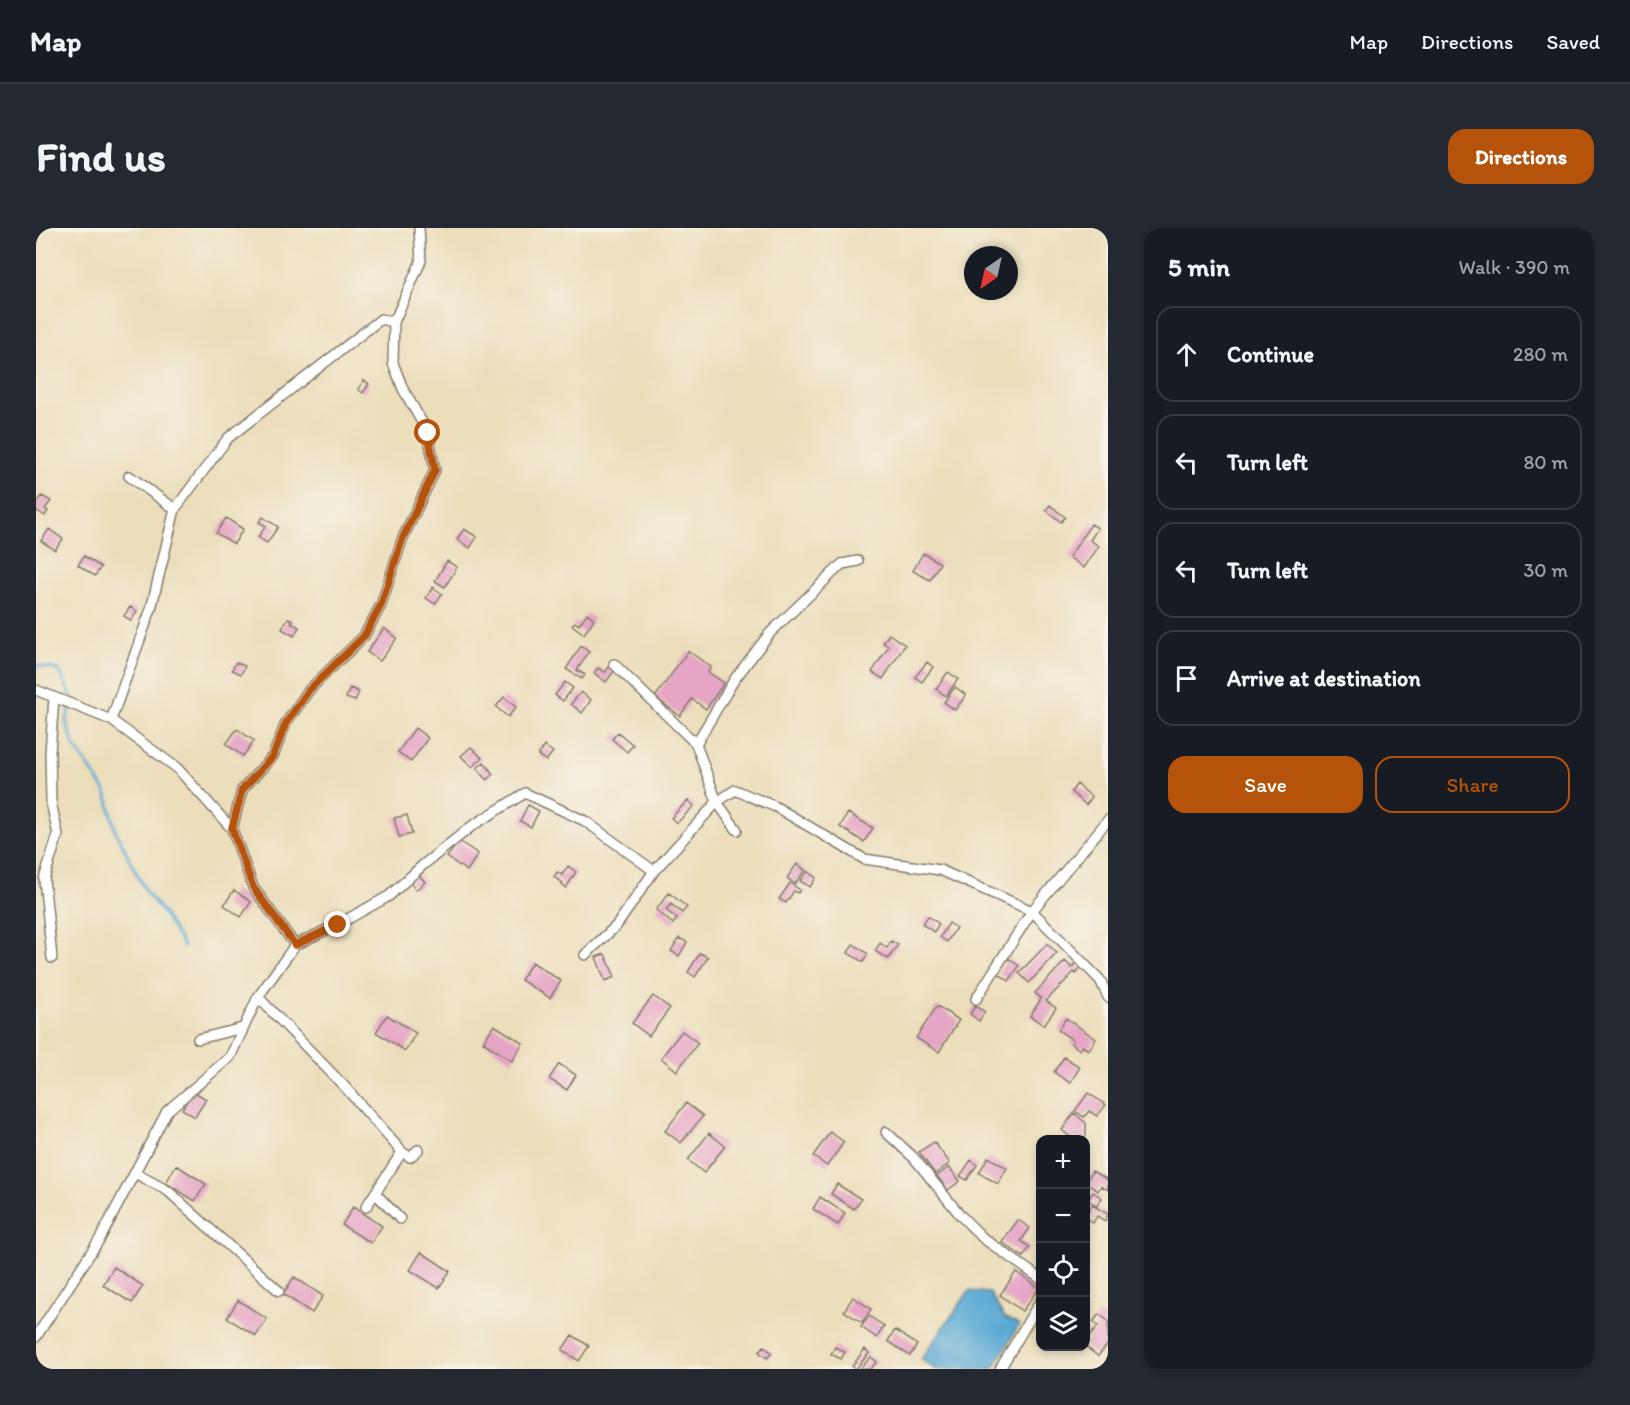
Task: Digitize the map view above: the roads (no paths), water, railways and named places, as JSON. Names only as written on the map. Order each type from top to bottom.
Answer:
[{"type":"street","points":[[232,829],[242,790],[273,756],[286,723],[309,690],[364,636],[381,605],[402,540],[435,470],[428,433],[403,388],[393,363],[394,322],[421,261],[419,228]]},
{"type":"street","points":[[111,720],[151,609],[175,509],[228,438],[381,319],[394,322]]},
{"type":"street","points":[[129,476],[175,509]]},
{"type":"street","points":[[696,744],[734,680],[770,633],[842,564],[858,561]]},
{"type":"street","points":[[614,664],[696,744],[717,802],[737,830]]},
{"type":"street","points":[[36,690],[111,720],[177,768],[232,829],[253,887],[295,945]]},
{"type":"street","points":[[52,958],[44,879],[58,835],[51,802],[50,752],[54,698]]},
{"type":"street","points":[[585,955],[617,925],[654,871],[717,802],[735,790],[776,807],[864,859],[939,870],[1032,911],[1100,980],[1108,998]]},
{"type":"street","points":[[36,1337],[101,1237],[167,1111],[230,1057],[258,997],[295,945],[338,925],[389,896],[472,826],[525,793],[585,821],[654,871]]},
{"type":"street","points":[[976,999],[1032,911],[1108,820]]},
{"type":"street","points":[[258,997],[344,1086],[402,1152],[410,1157],[418,1150]]},
{"type":"street","points":[[198,1039],[243,1028]]},
{"type":"street","points":[[886,1132],[914,1158],[961,1216],[983,1238],[1036,1275]]},
{"type":"street","points":[[366,1207],[402,1152]]},
{"type":"street","points":[[135,1173],[168,1191],[279,1291]]},
{"type":"street","points":[[375,1193],[400,1219]]},
{"type":"street","points":[[1000,1369],[1036,1308]]},
{"type":"water","points":[[969,1291],[990,1293],[1004,1317],[1019,1325],[993,1369],[934,1369],[921,1359]]},
{"type":"waterway","points":[[36,665],[59,670],[70,694],[70,708],[66,722],[75,747],[106,792],[116,832],[146,892],[163,913],[184,947]]}]
